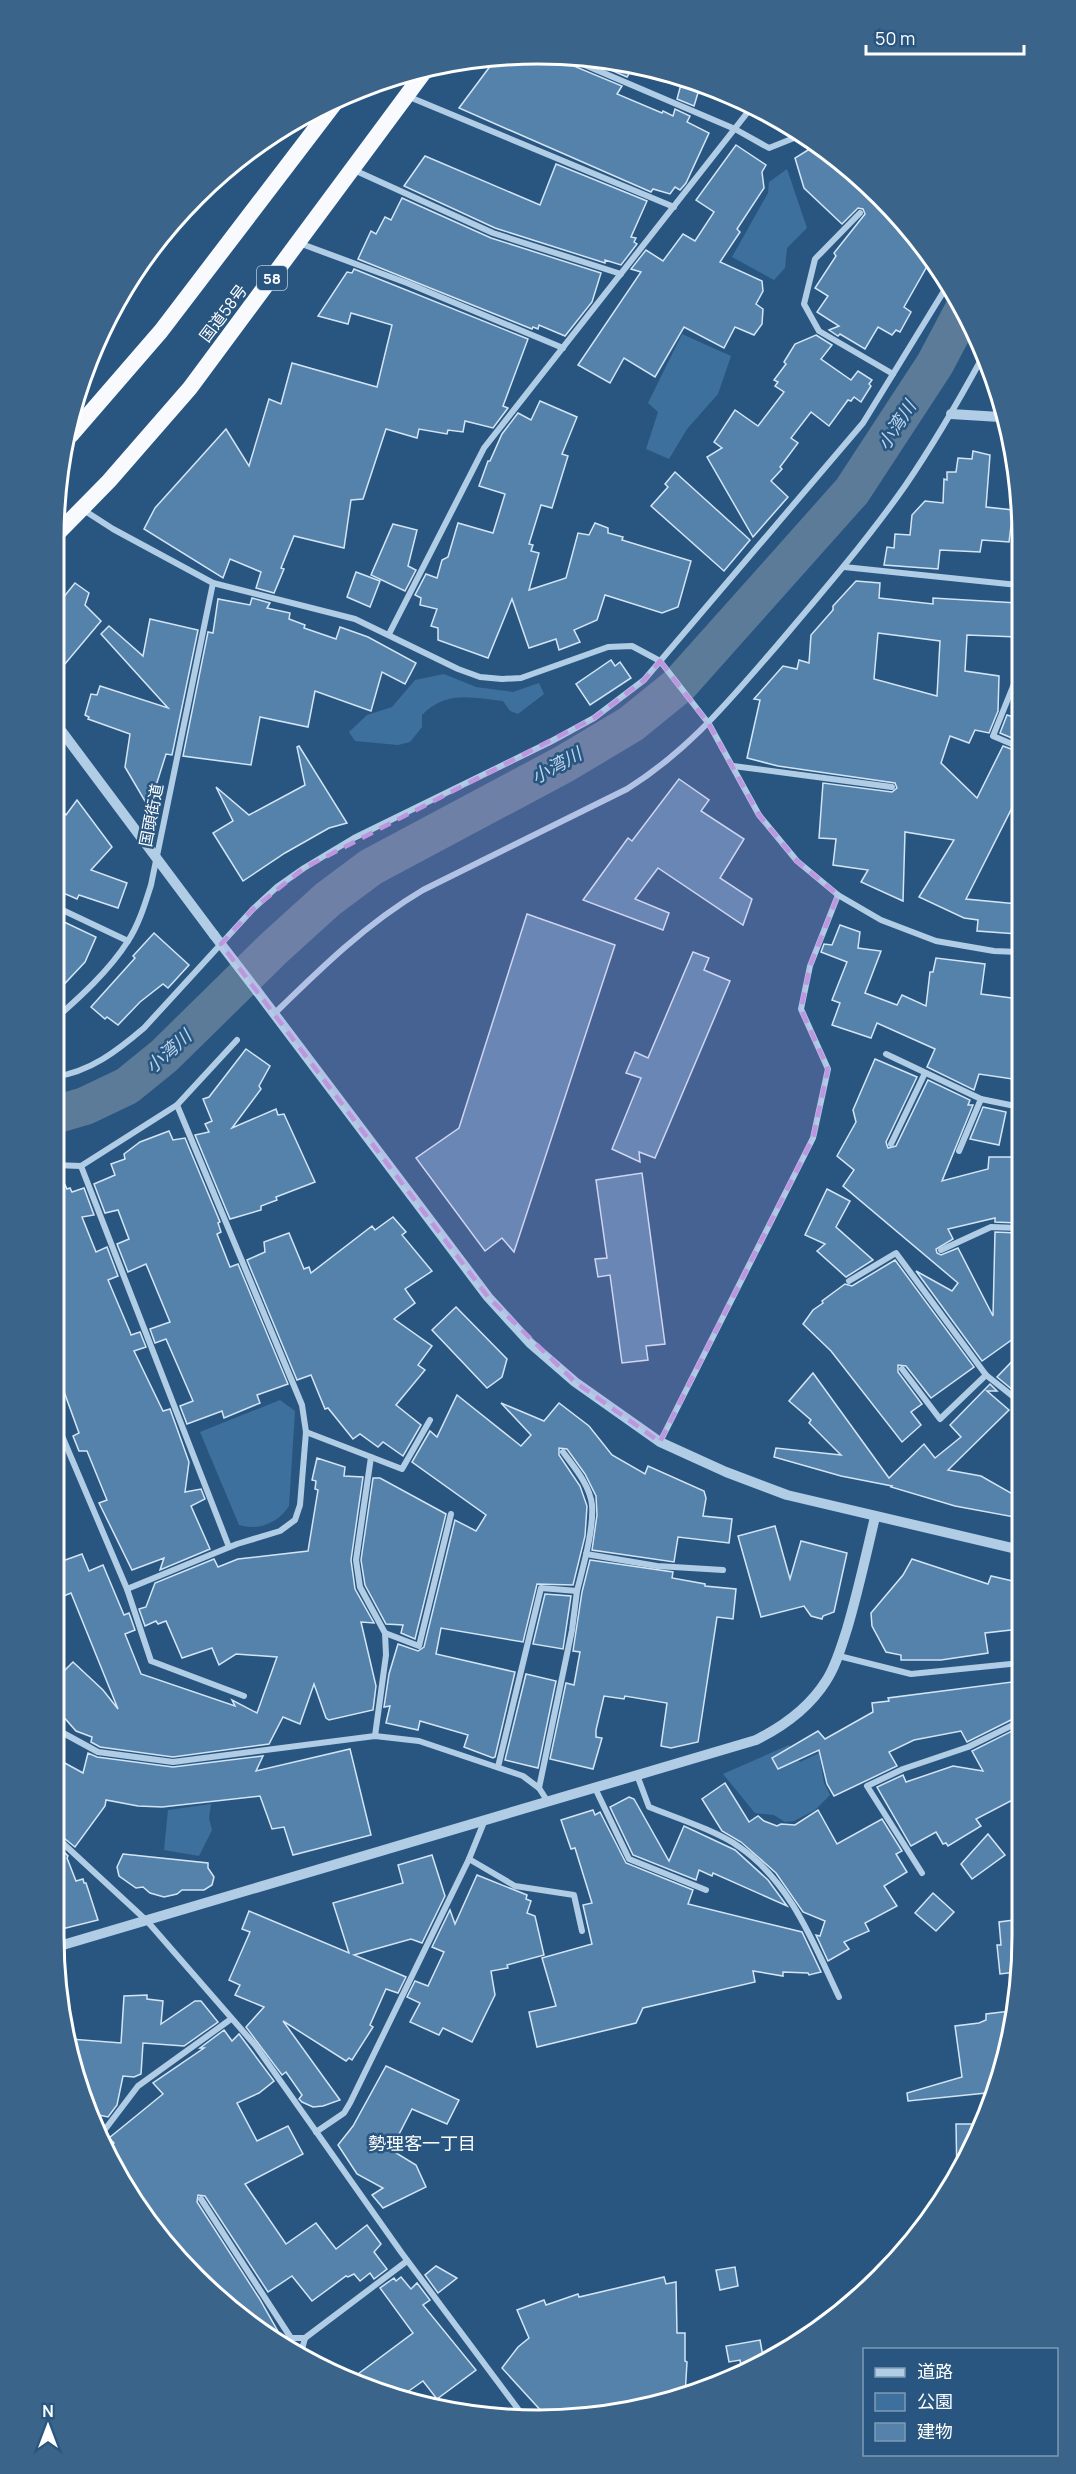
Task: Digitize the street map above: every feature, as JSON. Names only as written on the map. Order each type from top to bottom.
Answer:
[{"type":"highway","name":"国道58号","points":[[65,526],[109,482],[190,388],[418,80]]},
{"type":"highway","points":[[78,426],[161,331],[326,115]]},
{"type":"street","points":[[592,68],[735,129],[769,148],[792,139]]},
{"type":"street","points":[[407,96],[674,207]]},
{"type":"street","points":[[389,634],[484,448],[747,113]]},
{"type":"street","points":[[351,169],[493,233],[621,274]]},
{"type":"street","points":[[860,213],[815,259],[804,304],[819,331],[893,374]]},
{"type":"street","points":[[298,243],[407,283],[563,348]]},
{"type":"street","points":[[64,1074],[85,1069],[106,1059],[144,1028],[253,909],[304,868],[354,838],[594,718],[644,680],[863,423],[943,293]]},
{"type":"street","points":[[275,1013],[339,952],[398,904],[627,789],[662,766],[709,724],[844,567],[905,486],[951,414],[978,365]]},
{"type":"street","points":[[951,414],[995,417]]},
{"type":"street","points":[[82,509],[113,529],[213,583],[355,619],[458,669],[480,677],[520,678],[608,647],[632,646],[660,661],[709,724],[759,815],[797,861],[838,895],[881,920],[936,941],[994,951],[1012,952]]},
{"type":"street","points":[[844,567],[1012,584]]},
{"type":"street","name":"国頭街道","points":[[64,1010],[95,980],[128,941],[142,913],[156,858],[213,583]]},
{"type":"street","points":[[1012,689],[993,736],[1012,744]]},
{"type":"street","points":[[64,734],[488,1297],[530,1343],[575,1382],[660,1442],[726,1472],[787,1495],[1012,1548]]},
{"type":"street","points":[[733,766],[892,787]]},
{"type":"street","points":[[660,1442],[813,1138],[828,1069],[801,1009],[810,966],[838,895]]},
{"type":"street","points":[[64,911],[128,941]]},
{"type":"street","points":[[64,1165],[81,1166],[177,1105],[237,1040]]},
{"type":"street","points":[[886,1054],[981,1099],[1012,1105]]},
{"type":"street","points":[[891,1144],[925,1072]]},
{"type":"street","points":[[959,1151],[981,1099]]},
{"type":"street","points":[[127,1589],[229,1547],[280,1531],[295,1520],[300,1505],[306,1432],[302,1405],[177,1105]]},
{"type":"street","points":[[81,1166],[229,1547]]},
{"type":"street","points":[[941,1250],[991,1227],[1012,1228]]},
{"type":"street","points":[[849,1281],[897,1253],[986,1375],[1012,1396]]},
{"type":"street","points":[[902,1369],[940,1419],[986,1375]]},
{"type":"street","points":[[306,1432],[402,1469],[430,1420]]},
{"type":"street","points":[[64,1441],[127,1589],[151,1661],[244,1696]]},
{"type":"street","points":[[539,1788],[572,1630],[577,1591],[586,1554],[592,1504],[583,1479],[563,1452]]},
{"type":"street","points":[[371,1457],[356,1560],[360,1587],[385,1633],[386,1655],[375,1736]]},
{"type":"street","points":[[385,1633],[420,1647],[451,1514]]},
{"type":"street","points":[[65,1945],[756,1740],[780,1728],[817,1693],[827,1680],[838,1656],[856,1601],[875,1517]]},
{"type":"street","points":[[586,1554],[657,1566],[723,1570]]},
{"type":"street","points":[[498,1767],[541,1588],[577,1591]]},
{"type":"street","points":[[838,1656],[911,1674],[1012,1666]]},
{"type":"street","points":[[922,1873],[867,1786],[903,1769],[968,1747],[1012,1725]]},
{"type":"street","points":[[64,1733],[98,1752],[173,1762],[375,1736],[418,1741],[523,1776],[539,1788],[548,1802]]},
{"type":"street","points":[[637,1775],[649,1808],[736,1844],[767,1869],[789,1897],[812,1939],[838,1997]]},
{"type":"street","points":[[596,1788],[629,1859],[706,1890]]},
{"type":"street","points":[[316,2132],[344,2113],[350,2103],[469,1859],[484,1822]]},
{"type":"street","points":[[64,1844],[147,1921],[255,2044],[407,2261],[518,2409]]},
{"type":"street","points":[[469,1859],[515,1886],[574,1895],[582,1931]]},
{"type":"street","points":[[106,2128],[138,2086],[231,2019]]},
{"type":"street","points":[[201,2199],[291,2338],[305,2338],[407,2261]]},
{"type":"street","points":[[303,2347],[305,2338]]},
{"type":"highlighted area","points":[[660,661],[709,724],[759,815],[797,861],[838,895],[810,966],[801,1009],[828,1069],[820,1114],[813,1138],[660,1442],[575,1382],[488,1297],[221,944],[253,909],[304,868],[594,718],[644,680]]},
{"type":"green space","points":[[787,169],[807,228],[787,248],[785,268],[774,280],[732,257],[768,193],[769,182]]},
{"type":"green space","points":[[682,334],[731,356],[718,394],[687,429],[669,459],[646,449],[658,412],[648,403]]},
{"type":"green space","points":[[444,674],[476,687],[513,692],[539,683],[544,694],[518,714],[510,711],[503,701],[460,697],[450,699],[431,707],[422,715],[422,727],[410,742],[398,745],[355,741],[349,732],[367,715],[392,707],[415,680]]},
{"type":"green space","points":[[280,1400],[295,1411],[289,1506],[279,1517],[267,1524],[254,1527],[239,1525],[200,1432]]},
{"type":"green space","points":[[789,1745],[800,1762],[819,1753],[824,1783],[830,1795],[815,1810],[794,1821],[785,1822],[774,1815],[755,1813],[723,1774]]},
{"type":"green space","points":[[211,1804],[209,1818],[212,1830],[199,1856],[164,1850],[168,1810]]},
{"type":"building","points":[[538,64],[575,67],[622,86],[617,94],[662,113],[663,111],[673,116],[675,109],[690,116],[687,122],[709,133],[686,183],[680,190],[675,187],[670,194],[653,189],[651,192],[459,108],[489,68]]},
{"type":"building","points":[[614,71],[629,74],[627,77]]},
{"type":"building","points":[[680,87],[698,93],[694,106],[677,99]]},
{"type":"building","points":[[736,145],[766,165],[762,172],[764,188],[737,229],[740,232],[720,262],[762,281],[763,291],[756,304],[763,309],[762,324],[754,335],[735,327],[724,348],[684,327],[655,377],[624,358],[610,383],[578,365],[641,272],[631,269],[646,250],[663,261],[683,234],[695,241],[714,212],[696,200]]},
{"type":"building","points":[[808,150],[826,162],[873,203],[926,267],[904,307],[911,312],[900,332],[896,330],[892,335],[878,327],[865,349],[829,330],[839,326],[817,312],[828,296],[815,288],[836,256],[834,253],[865,214],[863,209],[858,208],[842,224],[804,188],[795,158]]},
{"type":"building","points":[[425,156],[540,205],[556,164],[647,201],[631,237],[636,238],[634,242],[637,244],[621,265],[605,260],[605,263],[495,228],[404,186]]},
{"type":"building","points":[[402,198],[491,238],[601,273],[592,302],[565,336],[539,325],[538,329],[533,327],[532,329],[358,259],[371,231],[376,234],[385,217],[391,220]]},
{"type":"building","points":[[354,269],[528,339],[503,406],[508,408],[493,428],[465,421],[463,432],[448,430],[447,434],[419,429],[417,438],[386,429],[363,499],[351,500],[344,548],[294,536],[274,593],[256,588],[261,572],[230,559],[223,578],[144,529],[155,508],[226,429],[249,466],[269,399],[281,404],[292,363],[377,387],[392,325],[351,313],[348,324],[318,316],[347,272],[352,273]]},
{"type":"building","points":[[816,335],[832,345],[821,359],[851,380],[858,371],[872,380],[869,384],[871,386],[861,402],[854,397],[851,401],[848,400],[829,426],[811,412],[791,438],[798,443],[780,467],[782,469],[771,481],[788,497],[753,537],[707,457],[722,448],[714,442],[735,410],[758,426],[784,392],[775,386],[778,382],[774,380],[786,364],[784,362],[795,344]]},
{"type":"building","points":[[540,401],[577,417],[562,454],[568,456],[552,508],[541,505],[529,544],[533,545],[531,551],[539,553],[529,590],[566,578],[578,533],[589,535],[595,523],[608,528],[608,533],[623,537],[622,540],[691,561],[678,607],[662,613],[605,595],[597,620],[574,630],[580,642],[559,650],[556,639],[529,648],[512,599],[488,658],[438,640],[438,628],[431,626],[437,609],[420,605],[421,598],[415,595],[426,574],[437,578],[442,560],[448,557],[458,523],[493,533],[505,494],[479,486],[488,461],[502,434],[518,413],[531,420]]},
{"type":"building","points":[[973,451],[990,455],[986,507],[1010,510],[1009,542],[982,540],[980,552],[940,550],[938,569],[884,565],[887,547],[894,548],[895,534],[910,535],[912,515],[925,501],[943,503],[944,479],[947,480],[947,472],[956,472],[958,458],[972,459]]},
{"type":"building","points":[[675,472],[750,540],[724,571],[651,506],[668,487],[665,484]]},
{"type":"building","points":[[393,524],[417,530],[408,566],[416,570],[405,591],[371,575]]},
{"type":"building","points":[[356,572],[380,581],[370,607],[347,597]]},
{"type":"building","points":[[856,581],[880,583],[879,598],[933,604],[933,598],[1012,603],[1012,637],[967,635],[965,671],[999,676],[998,711],[989,733],[975,730],[969,743],[950,736],[941,763],[977,798],[1003,746],[1012,749],[1012,808],[966,899],[1012,903],[1012,934],[977,931],[978,920],[964,918],[919,897],[954,840],[905,832],[903,901],[861,882],[868,870],[833,865],[836,839],[819,838],[823,783],[892,792],[897,788],[895,783],[778,766],[747,758],[760,700],[754,699],[783,666],[797,669],[799,660],[809,663],[811,635],[833,610],[833,606]],"holes":[[[878,633],[940,641],[937,696],[874,679]]]},
{"type":"building","points":[[75,583],[89,593],[85,605],[101,621],[64,665],[64,597]]},
{"type":"building","points":[[252,598],[270,603],[267,608],[290,613],[289,619],[305,625],[304,628],[336,639],[340,627],[368,637],[416,663],[405,684],[382,672],[371,711],[315,691],[308,727],[260,717],[251,765],[183,756],[208,632],[213,633],[218,599],[250,605]]},
{"type":"building","points":[[150,619],[198,630],[172,755],[166,754],[149,808],[125,767],[130,734],[88,719],[89,717],[85,715],[91,694],[97,695],[100,686],[168,708],[101,634],[109,626],[143,656]]},
{"type":"building","points":[[611,660],[615,666],[620,662],[631,678],[590,705],[576,684]]},
{"type":"building","points":[[1007,715],[1012,716],[1012,738],[1000,733]]},
{"type":"building","points":[[299,746],[347,823],[329,828],[285,853],[243,881],[213,833],[233,821],[216,787],[249,815],[305,785],[297,747]]},
{"type":"building","points":[[679,779],[709,800],[701,811],[744,839],[720,878],[752,899],[743,925],[658,868],[635,899],[669,913],[663,930],[583,900],[628,838],[632,841]]},
{"type":"building","points":[[77,800],[112,847],[91,870],[127,883],[118,908],[79,895],[77,899],[64,893],[64,812],[66,815]]},
{"type":"building","points":[[527,914],[615,945],[514,1252],[502,1238],[485,1251],[416,1158],[459,1128]]},
{"type":"building","points":[[64,922],[96,937],[85,962],[64,984]]},
{"type":"building","points":[[840,925],[860,932],[858,948],[881,951],[865,993],[897,1005],[902,995],[926,1006],[930,972],[933,972],[936,958],[985,964],[981,994],[1012,998],[1012,1079],[979,1074],[974,1090],[927,1067],[935,1049],[877,1023],[871,1038],[832,1025],[840,1003],[832,1000],[847,962],[821,952],[824,944],[832,945]]},
{"type":"building","points":[[154,933],[189,965],[168,988],[163,984],[140,1002],[118,1025],[107,1017],[105,1019],[91,1007]]},
{"type":"building","points":[[693,952],[709,958],[704,970],[730,981],[655,1158],[639,1152],[640,1162],[612,1149],[641,1078],[626,1073],[635,1052],[648,1058]]},
{"type":"building","points":[[246,1049],[270,1066],[259,1086],[261,1089],[232,1128],[276,1109],[278,1115],[284,1114],[315,1182],[276,1197],[277,1200],[261,1206],[261,1210],[230,1219],[195,1135],[209,1132],[205,1124],[212,1121],[203,1099],[209,1097]]},
{"type":"building","points":[[875,1059],[917,1077],[886,1142],[888,1148],[896,1146],[928,1080],[970,1100],[968,1105],[973,1105],[942,1181],[988,1169],[989,1157],[1012,1157],[1012,1223],[995,1222],[995,1218],[948,1229],[953,1239],[936,1249],[941,1255],[958,1248],[993,1316],[995,1232],[1012,1233],[1012,1340],[982,1361],[916,1271],[952,1291],[958,1283],[843,1186],[854,1170],[837,1156],[856,1122],[853,1110]]},
{"type":"building","points":[[983,1107],[1006,1112],[999,1145],[970,1139]]},
{"type":"building","points":[[169,1131],[173,1140],[185,1138],[220,1222],[218,1223],[221,1232],[217,1234],[230,1267],[238,1264],[288,1384],[257,1395],[260,1403],[224,1418],[222,1411],[187,1424],[180,1406],[193,1401],[166,1339],[155,1343],[150,1329],[170,1322],[146,1264],[128,1272],[117,1244],[129,1239],[118,1210],[105,1213],[94,1184],[115,1175],[111,1164],[125,1159],[124,1154],[140,1142]]},
{"type":"building","points":[[642,1173],[665,1344],[646,1346],[648,1360],[622,1363],[610,1275],[598,1277],[595,1259],[607,1258],[596,1180]]},
{"type":"building","points":[[64,1183],[67,1189],[70,1188],[72,1192],[84,1188],[94,1215],[82,1217],[96,1252],[107,1247],[118,1276],[108,1280],[131,1335],[140,1332],[146,1347],[134,1351],[163,1411],[170,1409],[189,1462],[185,1492],[201,1489],[205,1499],[191,1506],[210,1549],[160,1570],[164,1558],[132,1570],[99,1503],[107,1500],[87,1451],[79,1451],[73,1436],[79,1433],[64,1392]]},
{"type":"building","points":[[827,1189],[850,1201],[836,1227],[873,1260],[846,1277],[817,1251],[825,1244],[805,1235]]},
{"type":"building","points":[[393,1217],[406,1232],[402,1235],[432,1271],[405,1289],[415,1303],[394,1319],[432,1346],[418,1365],[425,1370],[396,1405],[421,1425],[403,1456],[383,1442],[378,1447],[360,1434],[353,1439],[328,1408],[325,1409],[311,1375],[297,1380],[247,1260],[265,1252],[264,1242],[289,1233],[304,1269],[309,1267],[311,1273],[372,1226],[375,1230]]},
{"type":"building","points":[[895,1260],[974,1367],[931,1398],[906,1366],[898,1365],[898,1372],[922,1404],[911,1412],[921,1425],[902,1442],[831,1351],[803,1324],[813,1310],[823,1303],[822,1301],[845,1284],[852,1286]]},
{"type":"building","points":[[456,1307],[507,1359],[502,1377],[487,1388],[432,1330]]},
{"type":"building","points":[[1012,1361],[1012,1389],[997,1377]]},
{"type":"building","points":[[813,1373],[889,1478],[924,1444],[935,1458],[961,1437],[950,1425],[990,1384],[997,1391],[987,1391],[1009,1410],[948,1470],[981,1476],[1012,1494],[1012,1517],[955,1506],[892,1486],[841,1476],[774,1457],[776,1448],[841,1455],[809,1423],[811,1420],[789,1401]]},
{"type":"building","points":[[457,1395],[521,1446],[531,1435],[501,1403],[544,1421],[559,1403],[589,1426],[612,1455],[645,1474],[648,1466],[704,1491],[706,1498],[703,1516],[732,1519],[729,1543],[678,1537],[674,1562],[592,1550],[597,1515],[596,1496],[585,1474],[567,1449],[559,1448],[559,1455],[580,1486],[587,1506],[585,1536],[573,1585],[537,1584],[523,1642],[441,1628],[436,1654],[515,1672],[493,1758],[464,1747],[468,1735],[420,1721],[418,1730],[386,1723],[390,1706],[384,1707],[389,1674],[398,1644],[418,1651],[424,1647],[455,1520],[476,1531],[486,1515],[412,1462],[430,1431],[437,1437]]},
{"type":"building","points":[[317,1458],[345,1467],[344,1476],[363,1477],[351,1560],[355,1589],[374,1623],[361,1622],[376,1686],[373,1710],[329,1720],[326,1718],[314,1684],[300,1724],[283,1717],[269,1744],[173,1757],[100,1747],[91,1742],[92,1737],[76,1731],[64,1717],[64,1671],[73,1662],[103,1690],[118,1709],[71,1593],[64,1596],[64,1560],[82,1554],[89,1571],[103,1565],[124,1615],[129,1613],[135,1630],[125,1634],[141,1674],[235,1706],[232,1700],[257,1713],[277,1657],[236,1654],[219,1665],[212,1648],[182,1658],[166,1621],[158,1624],[156,1621],[145,1626],[139,1609],[146,1607],[155,1583],[214,1559],[218,1567],[238,1559],[308,1551],[318,1490],[315,1489],[316,1481],[312,1480]]},
{"type":"building","points":[[373,1478],[380,1478],[446,1514],[415,1639],[401,1633],[403,1625],[386,1624],[365,1585],[361,1560]]},
{"type":"building","points":[[775,1526],[790,1579],[801,1541],[847,1553],[834,1612],[823,1616],[822,1619],[811,1616],[804,1606],[761,1617],[738,1536]]},
{"type":"building","points":[[912,1559],[988,1584],[991,1576],[1012,1581],[1012,1630],[985,1633],[988,1653],[941,1660],[901,1660],[901,1655],[886,1652],[872,1626],[871,1613],[903,1575]]},
{"type":"building","points":[[590,1560],[673,1572],[672,1578],[705,1584],[705,1586],[736,1589],[733,1619],[717,1617],[698,1742],[671,1748],[661,1746],[667,1703],[625,1696],[624,1699],[604,1696],[596,1730],[596,1737],[602,1738],[593,1769],[550,1759],[566,1683],[574,1685],[580,1652],[573,1651],[582,1592]]},
{"type":"building","points":[[545,1594],[571,1596],[563,1649],[533,1644]]},
{"type":"building","points":[[526,1674],[556,1681],[538,1768],[505,1760]]},
{"type":"building","points":[[1012,1682],[1012,1720],[967,1742],[961,1731],[914,1740],[889,1752],[897,1766],[834,1796],[827,1784],[819,1750],[778,1769],[772,1758],[818,1731],[825,1739],[873,1712],[872,1703],[889,1701],[888,1698]]},
{"type":"building","points":[[1012,1731],[1012,1800],[976,1819],[981,1826],[948,1846],[946,1843],[943,1844],[936,1832],[911,1846],[877,1787],[903,1775],[906,1782],[953,1766],[983,1771],[972,1751]]},
{"type":"building","points":[[350,1749],[371,1835],[293,1855],[284,1827],[272,1829],[260,1796],[162,1807],[138,1806],[106,1800],[105,1806],[75,1847],[64,1838],[64,1763],[83,1773],[88,1753],[97,1757],[173,1767],[263,1756],[256,1771]]},
{"type":"building","points":[[725,1783],[749,1822],[758,1816],[777,1826],[795,1825],[818,1810],[837,1844],[882,1819],[902,1851],[896,1854],[907,1872],[884,1886],[897,1906],[865,1923],[869,1931],[844,1942],[849,1949],[828,1961],[816,1935],[820,1936],[825,1921],[803,1912],[776,1873],[741,1842],[722,1831],[702,1799]]},
{"type":"building","points":[[629,1797],[634,1799],[669,1861],[684,1826],[735,1850],[768,1880],[787,1906],[713,1873],[712,1876],[699,1870],[696,1880],[633,1855],[610,1807]]},
{"type":"building","points":[[593,1810],[595,1815],[600,1812],[626,1863],[693,1890],[688,1904],[802,1932],[821,1972],[809,1975],[808,1973],[783,1972],[783,1976],[753,1971],[755,1982],[643,2008],[636,2023],[537,2047],[529,2012],[556,2006],[542,1958],[592,1944],[583,1905],[592,1903],[575,1848],[571,1849],[561,1820]]},
{"type":"building","points":[[988,1834],[1005,1855],[972,1879],[961,1864]]},
{"type":"building","points":[[64,1852],[68,1856],[76,1881],[83,1879],[86,1883],[98,1920],[64,1928]]},
{"type":"building","points":[[123,1854],[208,1863],[208,1868],[214,1877],[212,1885],[204,1890],[182,1890],[177,1894],[164,1897],[150,1893],[143,1887],[136,1888],[119,1876],[117,1867]]},
{"type":"building","points":[[432,1855],[445,1896],[422,1943],[411,1939],[354,1955],[406,1977],[398,1993],[386,1989],[370,2025],[373,2027],[352,2060],[349,2058],[346,2061],[283,2021],[340,2100],[313,2107],[302,2102],[299,2099],[302,2095],[286,2072],[282,2075],[246,2027],[264,2007],[235,1995],[240,1985],[229,1980],[250,1932],[242,1929],[249,1911],[349,1953],[333,1903],[403,1883],[398,1865]]},
{"type":"building","points":[[477,1875],[527,1895],[526,1899],[531,1901],[527,1913],[535,1916],[544,1955],[507,1965],[508,1968],[491,1971],[495,1995],[472,2042],[443,2028],[439,2035],[410,2022],[420,2003],[407,1997],[415,1981],[428,1986],[444,1952],[432,1947],[450,1910],[455,1924]]},
{"type":"building","points":[[933,1893],[954,1912],[936,1931],[915,1913]]},
{"type":"building","points":[[1012,1920],[1009,1973],[1000,1974],[997,1945],[1001,1945],[999,1922]]},
{"type":"building","points":[[147,1995],[147,1999],[163,2001],[161,2024],[195,2001],[201,2001],[218,2022],[184,2046],[143,2043],[141,2074],[134,2077],[123,2076],[117,2105],[108,2117],[100,2115],[77,2039],[121,2043],[124,1996]]},
{"type":"building","points":[[1005,2012],[995,2059],[984,2093],[908,2101],[907,2093],[962,2077],[955,2026],[979,2023],[986,2020],[986,2014]]},
{"type":"building","points":[[224,2030],[232,2041],[239,2034],[274,2081],[259,2093],[237,2103],[257,2141],[288,2126],[303,2154],[245,2184],[286,2244],[316,2223],[336,2249],[367,2225],[381,2244],[374,2252],[387,2269],[374,2279],[370,2273],[360,2281],[354,2274],[346,2276],[312,2301],[292,2276],[268,2292],[205,2196],[198,2195],[197,2202],[278,2332],[226,2292],[182,2248],[144,2199],[110,2137],[163,2094],[153,2083],[204,2048],[200,2048]]},
{"type":"building","points":[[386,2066],[459,2100],[447,2124],[412,2109],[396,2140],[388,2148],[416,2165],[426,2187],[383,2208],[372,2195],[383,2188],[357,2174],[338,2145],[353,2126]]},
{"type":"building","points":[[956,2124],[972,2124],[963,2145],[957,2157]]},
{"type":"building","points":[[436,2266],[457,2278],[438,2293],[425,2275]]},
{"type":"building","points":[[735,2267],[738,2286],[720,2290],[716,2270]]},
{"type":"building","points":[[401,2277],[411,2289],[417,2283],[430,2300],[423,2305],[476,2370],[438,2398],[423,2381],[409,2391],[359,2374],[413,2333],[380,2288],[394,2278],[396,2281]]},
{"type":"building","points":[[664,2277],[666,2284],[676,2282],[677,2333],[685,2333],[686,2385],[630,2400],[540,2410],[502,2368],[518,2347],[529,2338],[517,2310],[544,2300],[546,2305],[578,2294],[579,2297]]},
{"type":"building","points":[[760,2340],[762,2353],[741,2364],[740,2360],[729,2362],[726,2346]]},
{"type":"waterway","name":"小湾川","points":[[64,1112],[85,1106],[127,1086],[164,1056],[274,948],[328,899],[371,867],[564,764],[631,724],[679,685],[852,491],[935,364],[958,320]]},
{"type":"district","name":"勢理客一丁目","points":[[422,2143]]}]
